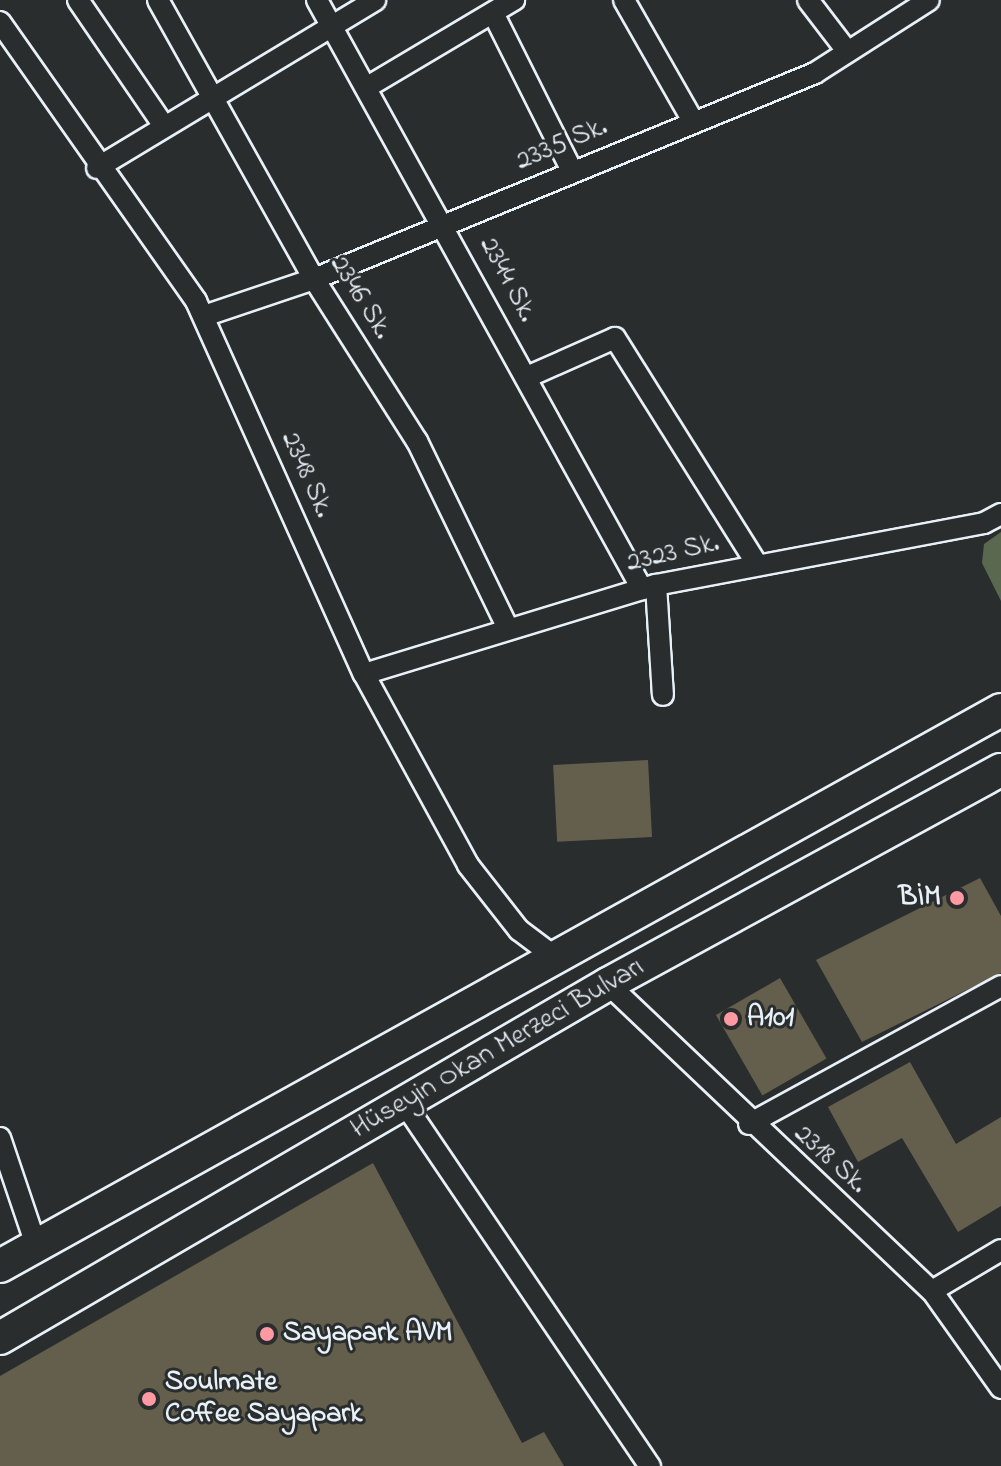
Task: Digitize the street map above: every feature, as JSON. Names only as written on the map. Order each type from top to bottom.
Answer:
[{"type":"main road","name":"Hüseyin Okan Merzeci Bulvarı","points":[[0,1266],[551,954],[1001,710]]},
{"type":"main road","name":"Hüseyin Okan Merzeci Bulvarı","points":[[0,1338],[608,984],[1001,770]]},
{"type":"street","points":[[78,0],[164,126]]},
{"type":"street","name":"2346 Sk.","points":[[158,0],[208,97],[314,279],[417,441],[508,628]]},
{"type":"street","name":"2344 Sk.","points":[[317,0],[369,86],[527,377],[649,587],[663,695]]},
{"type":"street","points":[[97,168],[208,97],[375,0]]},
{"type":"street","points":[[369,86],[514,0]]},
{"type":"street","points":[[624,0],[693,121]]},
{"type":"street","points":[[808,0],[847,51]]},
{"type":"street","name":"2335 Sk.","points":[[204,316],[314,279],[815,73],[929,0]]},
{"type":"street","points":[[493,13],[572,171]]},
{"type":"street","name":"2348 Sk.","points":[[0,22],[97,168],[204,316],[364,674],[468,865],[519,930],[551,954]]},
{"type":"street","points":[[527,377],[615,338],[756,563]]},
{"type":"street","name":"2323 Sk.","points":[[364,674],[649,587],[756,563],[984,523],[1001,514]]},
{"type":"street","name":"2318 Sk.","points":[[608,984],[749,1124],[932,1291],[1001,1388]]},
{"type":"street","points":[[749,1124],[1001,986]]},
{"type":"street","points":[[404,1103],[650,1466]]},
{"type":"street","points":[[0,1138],[36,1245]]},
{"type":"street","points":[[932,1291],[1001,1250]]},
{"type":"green space","points":[[1001,532],[1001,601],[982,563],[984,544]]},
{"type":"building","points":[[648,760],[652,837],[557,842],[553,765]]},
{"type":"building","points":[[980,878],[1001,916],[1001,973],[862,1042],[816,960]]},
{"type":"building","points":[[780,978],[827,1059],[762,1096],[716,1015]]},
{"type":"building","points":[[910,1062],[956,1144],[1001,1117],[1001,1206],[958,1232],[902,1138],[858,1162],[828,1107]]},
{"type":"building","name":"Sayapark AVM","points":[[373,1163],[522,1443],[544,1432],[564,1466],[0,1466],[0,1376]]},
{"type":"place","name":"BİM","points":[[957,898]]},
{"type":"place","name":"A101","points":[[731,1019]]},
{"type":"place","name":"Sayapark AVM","points":[[267,1334]]},
{"type":"place","name":"Soulmate Coffee Sayapark","points":[[149,1399]]}]
